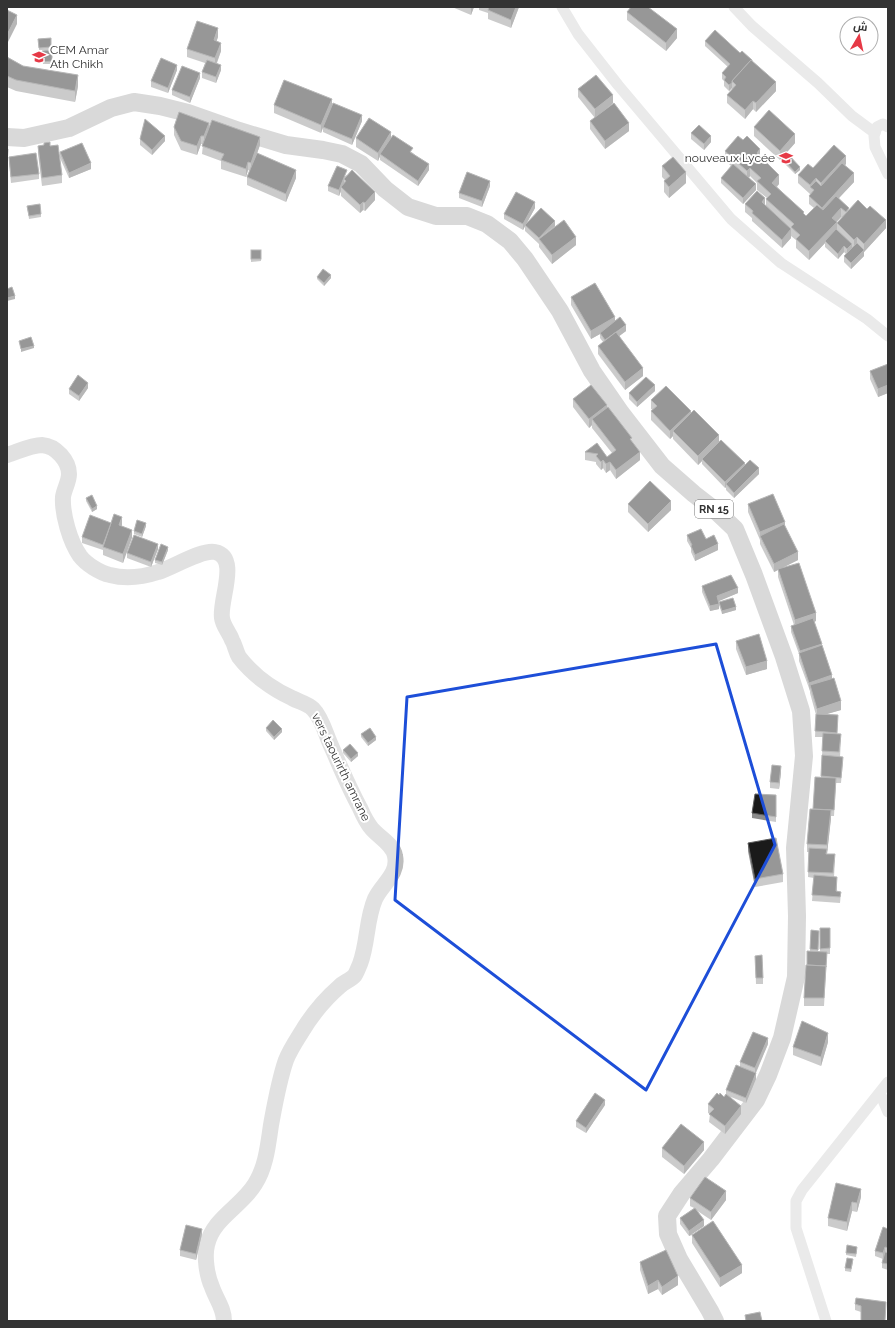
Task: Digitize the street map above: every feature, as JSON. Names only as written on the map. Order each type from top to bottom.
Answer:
[{"type":"main road","name":"RN 15","points":[[7,137],[24,138],[69,128],[111,108],[134,102],[160,106],[188,113],[239,131],[286,145],[342,154],[361,164],[385,189],[408,207],[436,216],[467,216],[487,224],[510,241],[525,259],[560,311],[592,371],[621,413],[662,466],[716,511],[735,529],[754,575],[784,658],[801,711],[804,756],[795,848],[796,977],[782,1038],[768,1075],[756,1100],[711,1159],[682,1193],[667,1216],[668,1234],[679,1259],[715,1321]]},
{"type":"street","points":[[562,7],[578,34],[618,85],[731,219],[781,263],[867,319],[888,336]]},
{"type":"street","points":[[734,7],[752,26],[818,83],[852,116],[875,133]]},
{"type":"street","points":[[888,127],[883,124],[877,127],[874,136],[875,147],[888,174]]},
{"type":"street","name":"vers taourirth amrane","points":[[7,455],[44,445],[56,451],[65,459],[69,472],[63,494],[63,507],[72,542],[81,557],[96,569],[109,575],[130,577],[144,576],[159,572],[204,552],[215,552],[222,555],[226,561],[228,569],[220,608],[222,622],[232,639],[238,655],[265,682],[293,699],[310,705],[318,714],[344,775],[361,810],[373,830],[385,840],[395,854],[396,867],[376,897],[372,909],[366,945],[355,975],[340,986],[316,1011],[302,1030],[287,1057],[280,1079],[264,1162],[255,1184],[244,1198],[221,1219],[207,1243],[205,1260],[211,1285],[222,1306],[225,1318],[224,1321]]},
{"type":"street","points":[[826,1321],[796,1228],[796,1201],[802,1190],[880,1094],[888,1082]]},
{"type":"street","points":[[880,1094],[888,1112]]},
{"type":"highlighted area","points":[[716,644],[775,845],[646,1090],[395,900],[407,697]]},
{"type":"building","points":[[489,7],[516,7],[511,20],[488,10]]},
{"type":"building","points":[[631,7],[648,7],[677,29],[666,43],[627,12]]},
{"type":"building","points":[[7,10],[17,15],[7,35]]},
{"type":"building","points":[[197,21],[218,28],[214,40],[221,43],[215,58],[187,49]]},
{"type":"building","points":[[715,30],[740,53],[742,51],[752,60],[729,85],[724,80],[726,77],[722,73],[730,64],[705,41]]},
{"type":"building","points":[[51,38],[51,47],[39,48],[38,39]]},
{"type":"building","points":[[52,50],[52,61],[43,62],[42,51]]},
{"type":"building","points":[[7,57],[23,66],[78,75],[75,91],[16,80],[7,76]]},
{"type":"building","points":[[161,58],[177,65],[168,88],[151,81]]},
{"type":"building","points":[[207,60],[221,65],[216,77],[202,72]]},
{"type":"building","points":[[751,60],[776,82],[756,103],[753,101],[745,110],[727,95],[736,85],[732,81]]},
{"type":"building","points":[[182,66],[200,73],[190,97],[172,90]]},
{"type":"building","points":[[596,75],[613,95],[595,109],[578,89]]},
{"type":"building","points":[[284,80],[332,99],[321,125],[274,105]]},
{"type":"building","points":[[333,103],[362,115],[352,139],[323,127]]},
{"type":"building","points":[[614,103],[629,123],[605,141],[590,121]]},
{"type":"building","points":[[769,110],[795,134],[780,151],[754,127]]},
{"type":"building","points":[[179,112],[209,123],[204,136],[201,136],[197,146],[181,141],[174,127]]},
{"type":"building","points":[[369,118],[391,132],[378,153],[356,138]]},
{"type":"building","points":[[145,119],[165,136],[152,150],[140,139]]},
{"type":"building","points":[[212,120],[260,137],[251,163],[248,162],[246,169],[221,160],[224,154],[202,146]]},
{"type":"building","points":[[699,125],[711,136],[704,144],[691,133]]},
{"type":"building","points":[[393,135],[413,148],[410,152],[429,164],[418,181],[380,154]]},
{"type":"building","points":[[738,136],[743,140],[747,136],[760,149],[757,153],[779,175],[772,183],[804,212],[803,213],[806,216],[817,205],[823,210],[836,196],[849,208],[846,212],[841,208],[832,218],[837,222],[809,251],[796,239],[800,235],[791,227],[794,224],[766,199],[771,194],[757,181],[761,178],[750,168],[747,171],[725,151]]},
{"type":"building","points":[[50,142],[50,146],[58,145],[62,175],[42,178],[38,146]]},
{"type":"building","points":[[82,143],[91,163],[69,173],[60,152]]},
{"type":"building","points":[[834,145],[846,156],[821,183],[816,178],[810,185],[798,175],[808,164],[813,168]]},
{"type":"building","points":[[36,153],[39,174],[11,177],[9,157]]},
{"type":"building","points":[[257,153],[296,170],[286,194],[247,177]]},
{"type":"building","points":[[788,154],[800,167],[795,172],[783,159]]},
{"type":"building","points":[[673,157],[686,172],[669,187],[664,181],[670,176],[662,166]]},
{"type":"building","points":[[842,163],[854,173],[822,208],[809,196],[814,190],[810,187],[816,181],[821,186]]},
{"type":"building","points":[[733,164],[756,184],[743,198],[721,178]]},
{"type":"building","points":[[337,166],[347,170],[339,190],[328,186]]},
{"type":"building","points":[[352,170],[375,192],[365,203],[363,202],[360,205],[341,187],[346,181],[344,179]]},
{"type":"building","points":[[467,172],[490,181],[482,201],[459,193]]},
{"type":"building","points":[[757,191],[765,198],[762,202],[791,229],[782,240],[752,213],[753,211],[745,204]]},
{"type":"building","points":[[516,192],[535,202],[523,224],[504,214]]},
{"type":"building","points":[[858,200],[867,209],[870,206],[886,220],[864,244],[857,237],[854,240],[837,223]]},
{"type":"building","points":[[40,204],[41,214],[29,216],[27,206]]},
{"type":"building","points":[[541,208],[555,221],[539,238],[525,225]]},
{"type":"building","points":[[564,220],[576,237],[552,255],[539,239]]},
{"type":"building","points":[[836,229],[852,244],[847,249],[844,246],[838,254],[825,241]]},
{"type":"building","points":[[857,243],[864,250],[851,263],[844,256]]},
{"type":"building","points":[[251,250],[261,250],[261,259],[251,259]]},
{"type":"building","points":[[323,269],[331,275],[324,283],[317,277]]},
{"type":"building","points":[[595,283],[615,317],[591,331],[571,297]]},
{"type":"building","points":[[12,287],[15,296],[7,298],[7,289]]},
{"type":"building","points":[[620,317],[626,325],[605,340],[600,333]]},
{"type":"building","points":[[616,332],[643,368],[625,382],[598,346]]},
{"type":"building","points":[[31,337],[34,346],[21,349],[19,341]]},
{"type":"building","points":[[888,364],[888,385],[878,389],[870,371]]},
{"type":"building","points":[[78,375],[88,383],[79,396],[69,389]]},
{"type":"building","points":[[646,377],[655,385],[637,402],[629,393]]},
{"type":"building","points":[[591,385],[607,405],[589,419],[573,399]]},
{"type":"building","points":[[666,386],[691,411],[670,431],[651,411],[657,406],[651,400]]},
{"type":"building","points":[[608,407],[632,438],[630,439],[640,452],[616,470],[610,462],[606,464],[603,460],[601,462],[596,456],[598,454],[585,452],[597,443],[607,457],[616,450],[592,419]]},
{"type":"building","points":[[694,410],[719,435],[698,456],[673,431]]},
{"type":"building","points":[[721,440],[745,463],[725,482],[702,459]]},
{"type":"building","points":[[750,460],[759,468],[734,493],[726,484]]},
{"type":"building","points":[[650,481],[671,501],[648,524],[628,504]]},
{"type":"building","points":[[773,494],[785,522],[760,532],[748,504]]},
{"type":"building","points":[[92,495],[97,506],[92,509],[86,498]]},
{"type":"building","points":[[114,514],[122,517],[119,525],[132,530],[123,554],[103,547]]},
{"type":"building","points":[[90,515],[111,523],[103,545],[82,537]]},
{"type":"building","points":[[137,520],[146,523],[142,534],[134,531]]},
{"type":"building","points":[[784,524],[798,552],[774,564],[760,536]]},
{"type":"building","points":[[701,529],[706,539],[714,535],[718,544],[695,555],[687,535]]},
{"type":"building","points":[[134,535],[158,544],[151,562],[127,553]]},
{"type":"building","points":[[161,544],[168,547],[162,562],[155,560]]},
{"type":"building","points":[[799,563],[816,613],[795,620],[778,569]]},
{"type":"building","points":[[731,575],[738,588],[717,596],[719,604],[710,606],[702,586]]},
{"type":"building","points":[[733,598],[736,607],[722,611],[719,602]]},
{"type":"building","points":[[813,618],[822,644],[800,651],[791,626]]},
{"type":"building","points":[[759,634],[767,661],[746,667],[736,641]]},
{"type":"building","points":[[822,645],[832,675],[809,683],[799,653]]},
{"type":"building","points":[[834,678],[841,701],[817,709],[810,685]]},
{"type":"building","points":[[816,714],[838,715],[837,733],[815,731]]},
{"type":"building","points":[[273,720],[282,729],[274,737],[266,728]]},
{"type":"building","points":[[370,728],[376,737],[368,743],[361,734]]},
{"type":"building","points":[[823,733],[841,734],[839,752],[822,751]]},
{"type":"building","points":[[350,744],[358,753],[351,759],[343,750]]},
{"type":"building","points":[[822,755],[843,757],[841,778],[821,776]]},
{"type":"building","points":[[772,765],[781,766],[779,783],[770,782]]},
{"type":"building","points":[[815,777],[836,778],[834,810],[813,809]]},
{"type":"building","points":[[755,794],[776,795],[776,817],[752,813]]},
{"type":"building","points":[[810,809],[831,810],[827,845],[807,844]]},
{"type":"building","points":[[776,838],[783,874],[755,879],[748,843]]},
{"type":"building","points":[[809,848],[827,849],[826,854],[835,854],[833,873],[808,872]]},
{"type":"building","points":[[814,875],[837,877],[836,891],[841,892],[840,897],[812,895]]},
{"type":"building","points":[[820,928],[830,928],[830,948],[820,949]]},
{"type":"building","points":[[811,930],[819,931],[818,950],[810,949]]},
{"type":"building","points":[[807,951],[827,952],[826,967],[807,965]]},
{"type":"building","points":[[762,955],[763,978],[756,978],[755,956]]},
{"type":"building","points":[[806,965],[826,966],[824,998],[804,998]]},
{"type":"building","points":[[802,1021],[828,1033],[821,1057],[793,1047]]},
{"type":"building","points":[[753,1032],[768,1038],[755,1068],[740,1062]]},
{"type":"building","points":[[736,1065],[756,1073],[746,1098],[726,1090]]},
{"type":"building","points":[[595,1093],[605,1100],[586,1128],[576,1121]]},
{"type":"building","points":[[717,1093],[719,1095],[720,1093],[724,1097],[726,1094],[741,1106],[725,1126],[709,1114],[714,1109],[708,1104]]},
{"type":"building","points":[[681,1124],[704,1142],[684,1166],[662,1148]]},
{"type":"building","points":[[705,1177],[726,1191],[711,1212],[690,1198]]},
{"type":"building","points":[[836,1183],[861,1189],[857,1203],[852,1202],[847,1222],[828,1218]]},
{"type":"building","points":[[695,1208],[704,1220],[689,1231],[680,1218]]},
{"type":"building","points":[[713,1221],[742,1265],[720,1278],[692,1235]]},
{"type":"building","points":[[186,1225],[202,1229],[196,1254],[180,1250]]},
{"type":"building","points":[[883,1227],[888,1229],[888,1248],[885,1247],[883,1253],[875,1251]]},
{"type":"building","points":[[847,1245],[857,1247],[856,1254],[846,1253]]},
{"type":"building","points":[[666,1250],[678,1276],[662,1287],[658,1280],[648,1286],[640,1262]]},
{"type":"building","points":[[885,1252],[888,1253],[888,1264],[882,1263]]},
{"type":"building","points":[[847,1258],[853,1259],[851,1269],[845,1268]]},
{"type":"building","points":[[856,1298],[886,1302],[885,1321],[861,1321],[861,1306],[855,1304]]},
{"type":"building","points":[[760,1312],[762,1321],[746,1321],[745,1315]]},
{"type":"place","name":"CEM Amar Ath Chikh","points":[[39,57]]},
{"type":"place","name":"nouveaux Lycée","points":[[786,158]]}]
